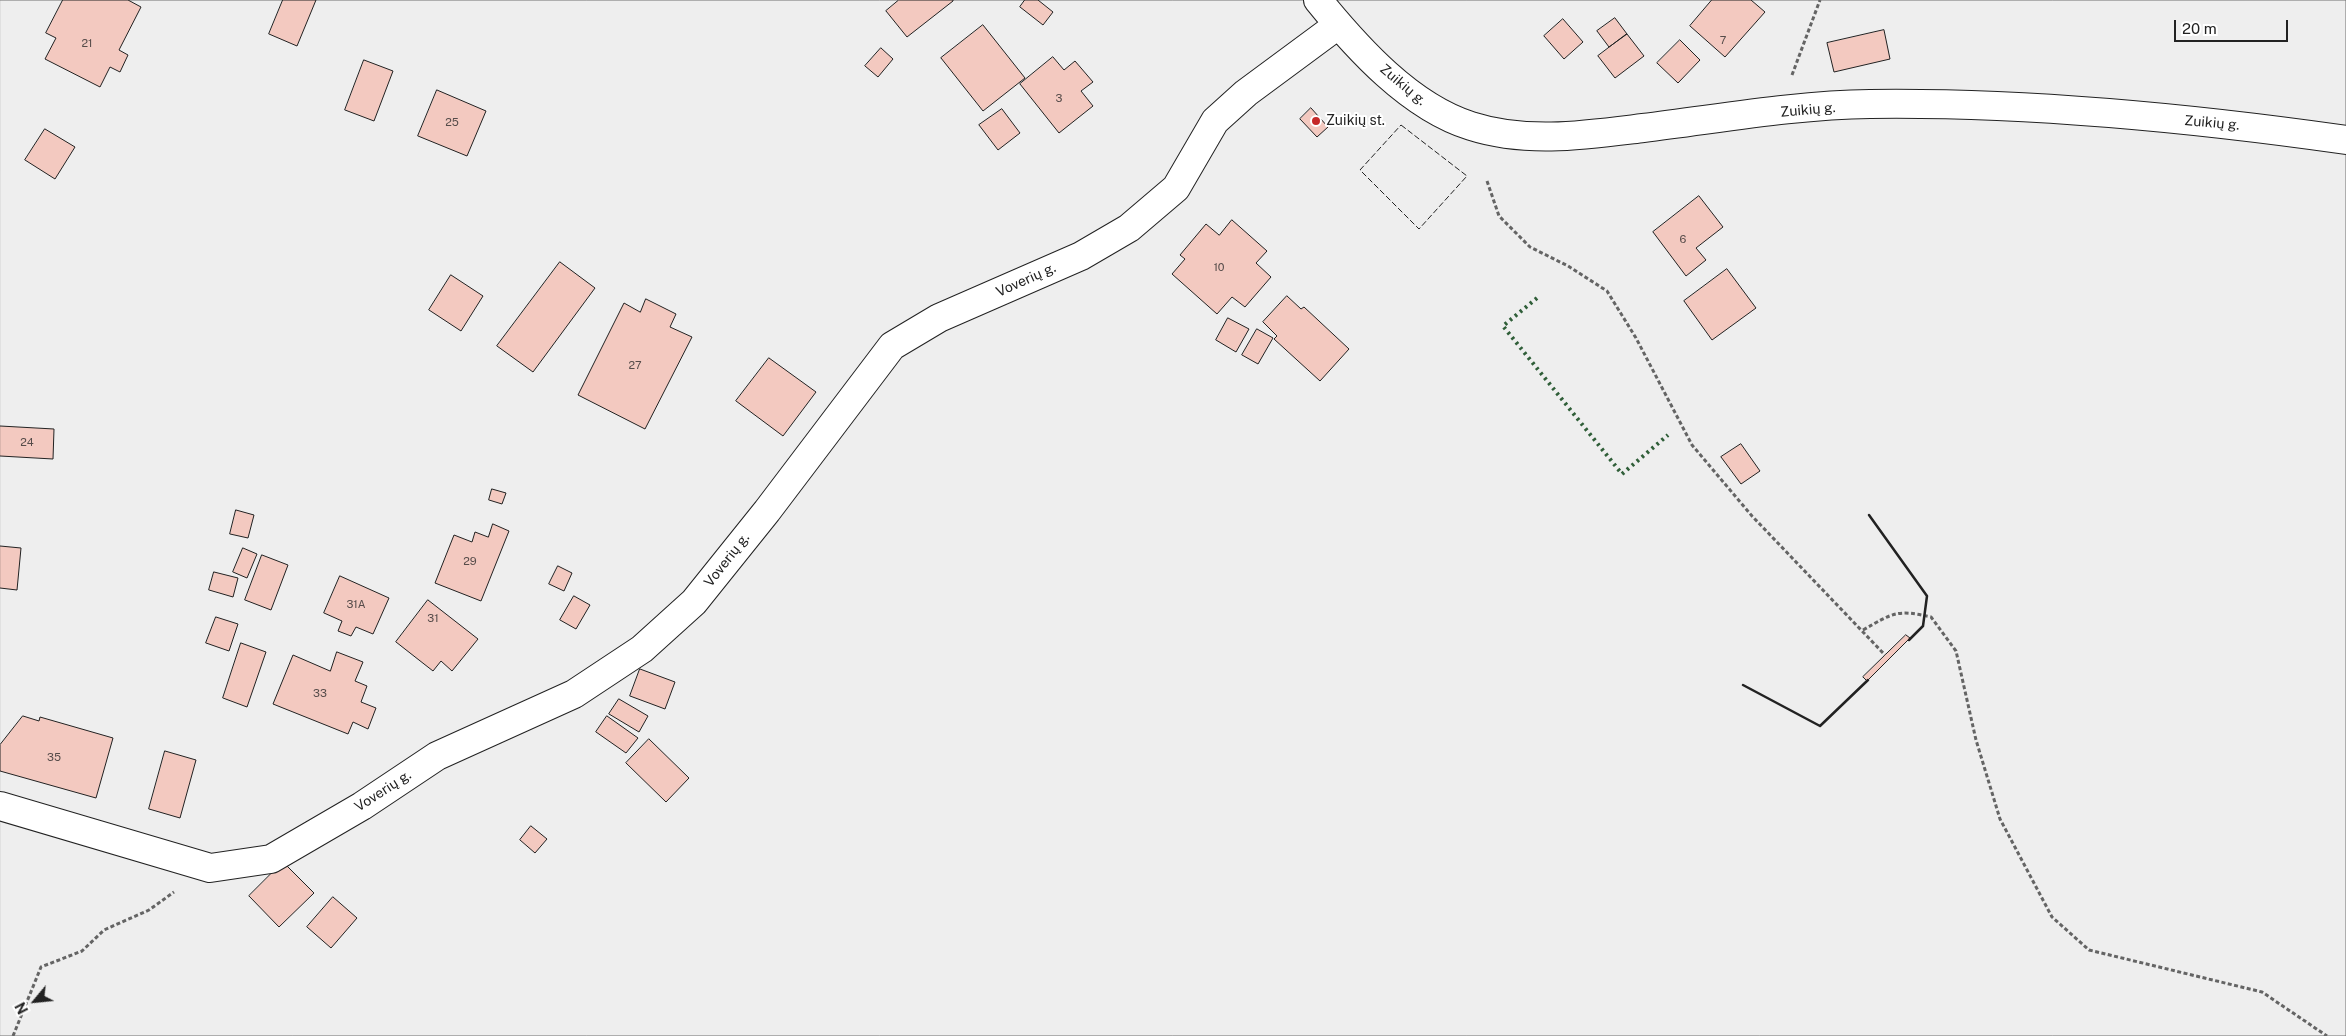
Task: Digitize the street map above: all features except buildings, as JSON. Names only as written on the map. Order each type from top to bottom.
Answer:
[{"type":"street","name":"Zuikių g.","points":[[1318,0],[1338,25],[1397,84],[1434,111],[1471,126],[1506,134],[1547,138],[1868,104],[2017,108],[2232,124],[2346,140]]},
{"type":"street","name":"Voverių g.","points":[[0,806],[210,868],[271,859],[362,806],[438,756],[574,694],[642,649],[694,602],[892,346],[939,318],[1081,256],[1129,228],[1176,188],[1202,148],[1215,122],[1246,93],[1338,25]]},
{"type":"path","points":[[1791,111],[1789,88],[1793,69],[1820,0]]},
{"type":"path","points":[[1487,181],[1499,216],[1530,247],[1568,266],[1608,290],[1636,338],[1692,445],[1752,516],[1885,655]]},
{"type":"path","points":[[1863,630],[1884,618],[1905,611],[1931,617],[1956,651],[1976,740],[2000,818],[2052,917],[2089,950],[2262,992],[2327,1036]]},
{"type":"path","points":[[13,1036],[40,966],[82,952],[104,930],[149,910],[210,868]]},
{"type":"shaded area","points":[[0,0],[2346,0],[2346,1036],[0,1036]]},
{"type":"hedge","points":[[1537,298],[1503,326],[1622,474],[1668,435]]},
{"type":"fence","points":[[1401,125],[1467,176],[1419,229],[1360,170],[1401,125]]},
{"type":"wall","points":[[1869,515],[1927,596],[1923,626],[1909,640]]},
{"type":"wall","points":[[1743,685],[1820,726],[1868,680]]},
{"type":"place","name":"Zuikių st.","points":[[1316,121]]}]
